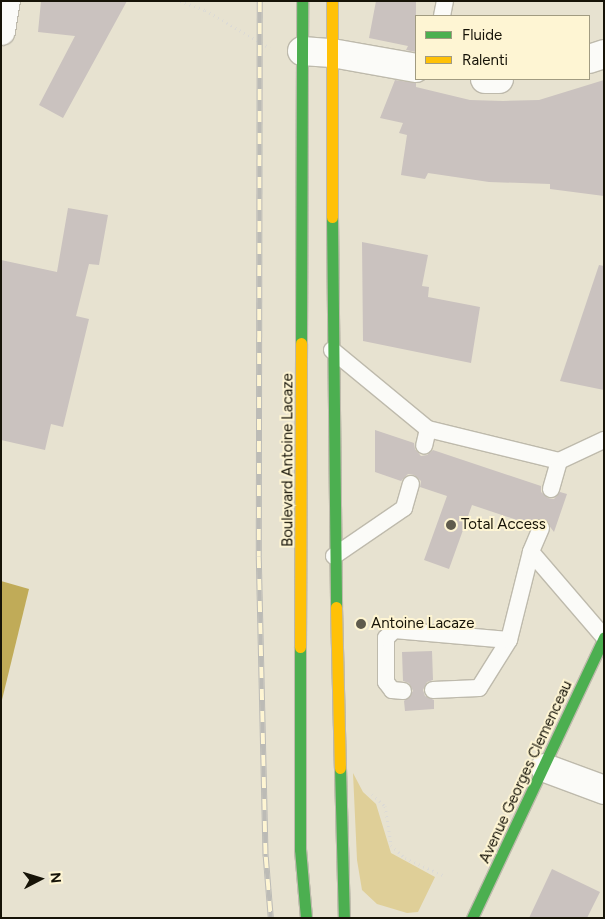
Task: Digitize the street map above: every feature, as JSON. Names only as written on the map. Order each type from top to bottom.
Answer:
[{"type":"main road","name":"Boulevard Antoine Lacaze","points":[[302,1],[289,50],[300,849],[306,918]]},
{"type":"main road","points":[[332,1],[334,556],[344,913],[358,914]]},
{"type":"main road","name":"Avenue Georges Clemenceau","points":[[472,918],[545,768],[604,637]]},
{"type":"street","points":[[1,32],[6,1]]},
{"type":"street","points":[[289,50],[332,53],[415,68]]},
{"type":"street","points":[[590,59],[604,54]]},
{"type":"street","points":[[545,768],[604,790]]},
{"type":"lane","points":[[442,15],[445,1]]},
{"type":"lane","points":[[332,350],[428,429],[560,461],[604,440]]},
{"type":"lane","points":[[424,446],[428,429]]},
{"type":"lane","points":[[551,489],[560,461]]},
{"type":"lane","points":[[334,556],[404,508],[411,484]]},
{"type":"lane","points":[[433,690],[479,688],[509,640],[531,552],[541,528]]},
{"type":"lane","points":[[531,552],[604,637]]},
{"type":"lane","points":[[403,691],[392,690],[386,682],[386,638],[394,630],[509,640]]},
{"type":"path","points":[[180,1],[205,10],[289,50]]},
{"type":"path","points":[[368,789],[385,806],[391,845],[405,858],[445,876]]},
{"type":"shaded area","points":[[1,581],[29,589],[1,704]]},
{"type":"shaded area","points":[[353,773],[363,792],[376,804],[391,853],[435,877],[418,912],[407,913],[377,904],[362,890],[357,860]]},
{"type":"building","points":[[41,1],[127,1],[63,118],[39,105],[75,36],[38,32]]},
{"type":"building","points":[[376,1],[416,1],[415,52],[406,50],[408,46],[369,38]]},
{"type":"building","points":[[395,80],[416,83],[416,87],[470,100],[503,101],[539,100],[604,80],[604,196],[550,189],[550,184],[489,182],[428,173],[425,179],[401,175],[407,135],[399,133],[403,123],[380,118]]},
{"type":"building","points":[[68,208],[108,215],[99,265],[89,264],[76,316],[89,319],[63,427],[51,424],[45,450],[1,440],[1,260],[57,272]]},
{"type":"building","points":[[362,242],[428,255],[422,286],[429,287],[428,297],[480,307],[471,363],[363,341]]},
{"type":"building","points":[[599,265],[604,266],[604,390],[560,381]]},
{"type":"building","points":[[375,430],[414,443],[415,449],[421,456],[427,455],[433,450],[541,486],[541,492],[548,498],[554,499],[560,492],[567,494],[554,532],[544,519],[535,520],[532,525],[472,505],[449,569],[424,560],[447,496],[420,487],[421,481],[414,475],[408,474],[401,481],[375,472]]},
{"type":"building","points":[[432,651],[433,680],[427,682],[423,690],[425,696],[434,700],[434,709],[405,711],[404,701],[413,691],[409,683],[403,681],[402,652]]},
{"type":"building","points":[[552,869],[600,892],[587,918],[529,918]]},
{"type":"railway","points":[[260,1],[259,557],[266,857],[271,918]]},
{"type":"traffic: fast","points":[[301,343],[302,1]]},
{"type":"traffic: fast","points":[[332,217],[336,607]]},
{"type":"traffic: fast","points":[[472,918],[604,637]]},
{"type":"traffic: fast","points":[[300,647],[300,849],[306,918]]},
{"type":"traffic: fast","points":[[340,768],[344,918]]},
{"type":"traffic: slow","points":[[332,1],[332,217]]},
{"type":"traffic: slow","points":[[300,647],[301,343]]},
{"type":"traffic: slow","points":[[336,607],[340,768]]},
{"type":"place","name":"Total Access","points":[[451,525]]},
{"type":"place","name":"Antoine Lacaze","points":[[361,624]]}]
